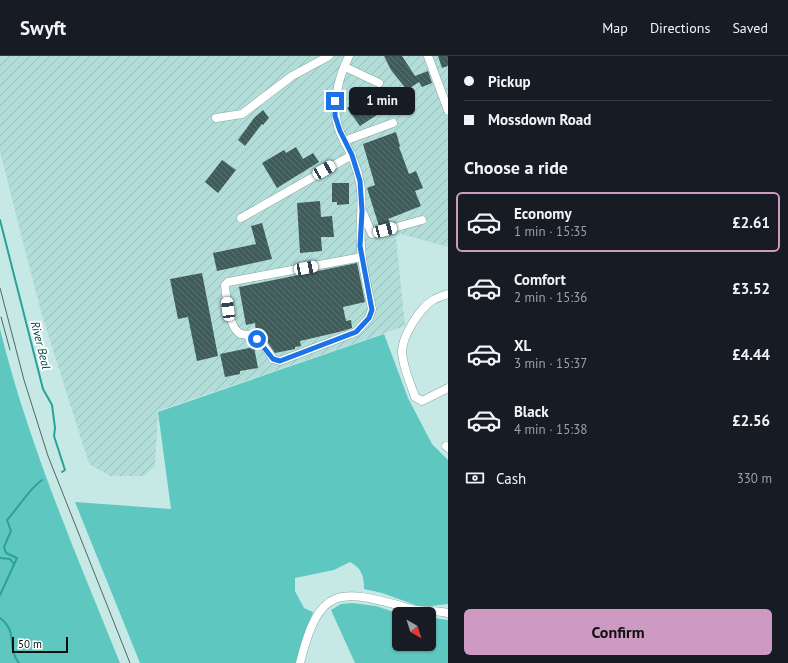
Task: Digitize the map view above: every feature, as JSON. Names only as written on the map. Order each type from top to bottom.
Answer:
[{"type":"street","points":[[216,118],[242,114],[292,76],[329,56]]},
{"type":"street","points":[[349,56],[335,101],[335,116],[344,141],[352,155],[360,181],[362,211],[360,246],[372,310],[369,318],[356,332],[280,361],[273,359],[257,339],[250,335],[243,335],[236,332],[228,309],[225,285],[228,282],[362,257]]},
{"type":"street","points":[[428,56],[448,110]]},
{"type":"street","points":[[345,67],[379,83]]},
{"type":"street","points":[[344,141],[393,123]]},
{"type":"street","points":[[241,218],[352,155]]},
{"type":"street","points":[[362,211],[372,234],[422,220]]},
{"type":"street","points":[[448,294],[434,299],[420,311],[405,337],[402,350],[404,366],[416,397],[422,401],[448,388]]},
{"type":"street","points":[[300,663],[313,621],[324,606],[337,598],[346,596],[363,596],[396,603],[409,608],[448,613]]},
{"type":"shaded area","points":[[0,56],[448,56],[448,247],[401,234],[396,237],[405,326],[158,411],[155,466],[144,476],[110,476],[89,464],[41,312],[0,152]]},
{"type":"shaded area","points":[[0,329],[24,414],[54,498],[120,663],[0,663]]},
{"type":"shaded area","points":[[384,334],[408,398],[432,444],[448,460],[448,604],[421,607],[382,593],[364,589],[362,573],[354,564],[350,562],[334,570],[295,578],[295,591],[304,608],[313,612],[298,663],[140,663],[75,502],[171,509],[158,412]]},
{"type":"shaded area","points":[[352,603],[376,606],[392,611],[392,651],[436,651],[436,618],[448,620],[448,663],[355,663],[331,610],[341,604]]},
{"type":"building","points":[[384,56],[402,56],[415,76],[428,71],[432,83],[422,87],[419,82],[407,90],[391,70]]},
{"type":"building","points":[[438,56],[448,56],[448,66],[442,68]]},
{"type":"building","points":[[377,89],[389,107],[360,126],[347,108]]},
{"type":"building","points":[[263,110],[269,118],[263,125],[262,124],[245,146],[238,140],[254,118]]},
{"type":"building","points":[[396,132],[399,147],[409,174],[416,171],[423,188],[415,191],[421,206],[388,219],[390,222],[379,226],[367,188],[375,185],[363,144]]},
{"type":"building","points":[[296,147],[303,159],[313,153],[319,162],[277,188],[262,163],[284,150],[286,153]]},
{"type":"building","points":[[222,160],[236,170],[218,193],[205,182]]},
{"type":"building","points":[[332,183],[349,183],[349,204],[337,205],[337,202],[332,202]]},
{"type":"building","points":[[320,201],[321,217],[332,216],[334,237],[321,237],[322,251],[300,253],[297,203]]},
{"type":"building","points":[[262,223],[272,259],[217,271],[213,253],[256,244],[251,226]]},
{"type":"building","points":[[357,263],[365,302],[343,307],[346,321],[351,320],[352,328],[300,341],[301,346],[295,347],[295,349],[275,353],[266,340],[265,333],[259,334],[256,332],[255,323],[246,325],[239,287]]},
{"type":"building","points":[[202,273],[218,356],[197,361],[188,317],[178,319],[170,279]]},
{"type":"building","points":[[254,347],[258,368],[240,371],[240,374],[225,377],[220,354]]},
{"type":"waterway","name":"River Beal","points":[[0,220],[43,389],[52,405],[55,428],[54,436],[65,470],[62,472]]},
{"type":"waterway","name":"River Beal","points":[[0,595],[17,558],[6,553],[4,547],[11,531],[7,520],[28,493],[42,480]]},
{"type":"waterway","points":[[0,558],[10,559],[14,564]]},
{"type":"waterway","name":"River Beal","points":[[0,618],[6,623],[9,629],[13,652],[19,663]]},
{"type":"tram line","points":[[0,288],[24,380],[48,456],[130,663]]},
{"type":"tram line","points":[[1,317],[10,350]]},
{"type":"route","points":[[257,339],[273,359],[280,361],[356,332],[369,318],[372,310],[360,246],[362,211],[360,181],[352,155],[340,131],[335,116],[335,101]]}]
